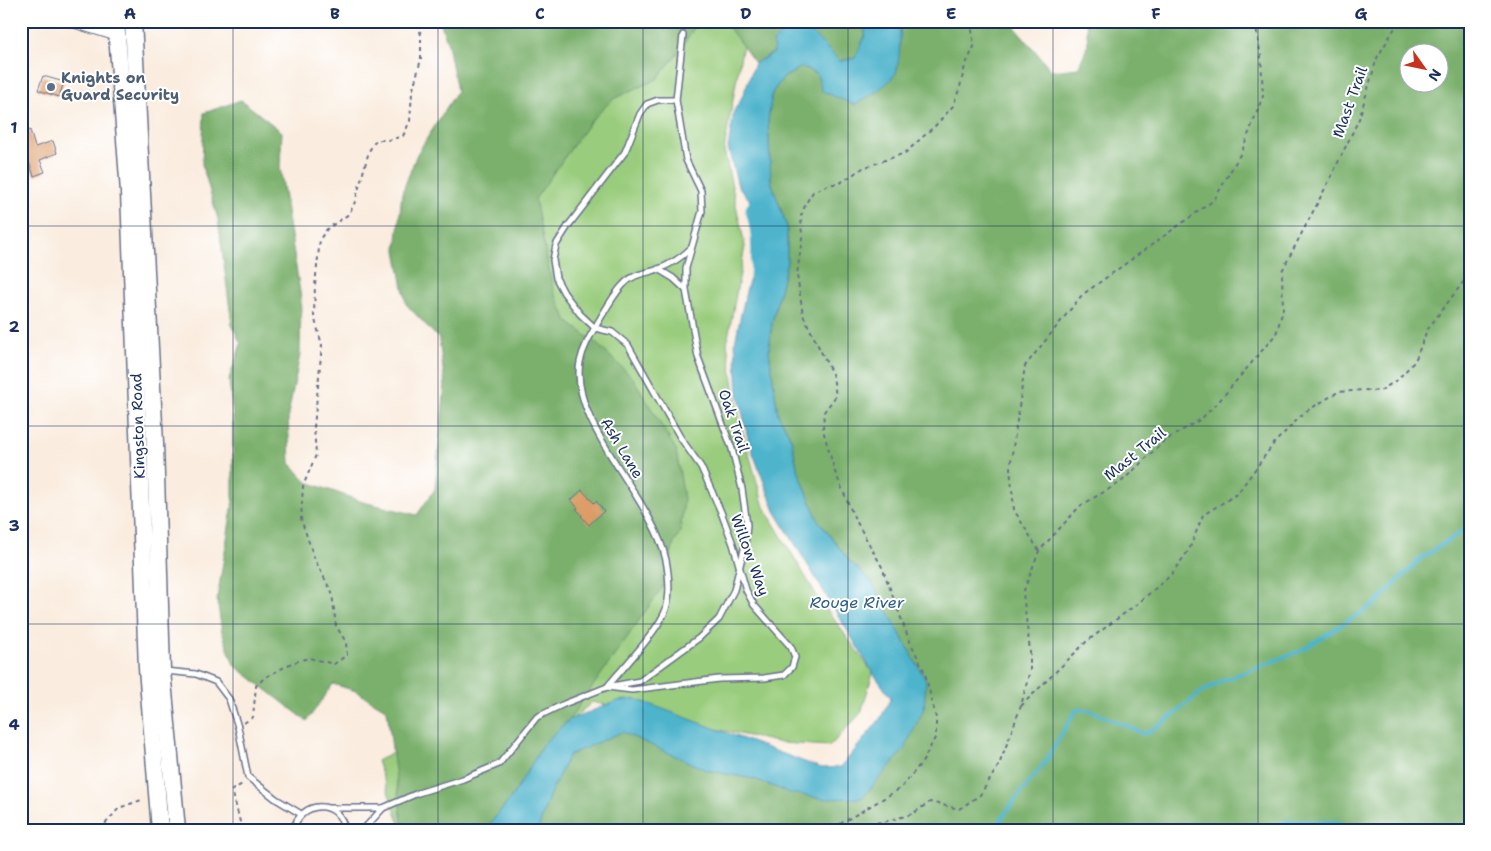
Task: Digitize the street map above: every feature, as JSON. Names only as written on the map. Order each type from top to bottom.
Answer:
[{"type":"main road","name":"Kingston Road","points":[[133,21],[156,444],[156,794],[160,830]]},
{"type":"main road","name":"Kingston Road","points":[[117,29],[129,192],[155,670],[177,830]]},
{"type":"street","points":[[69,21],[117,29],[135,41]]},
{"type":"lane","name":"Oak Trail","points":[[607,687],[640,681],[700,638],[719,619],[734,590],[745,545],[747,525],[742,489],[732,449],[698,356],[686,290],[686,268],[702,211],[701,191],[686,160],[676,100],[683,35]]},
{"type":"lane","name":"Willow Way","points":[[302,814],[315,807],[383,808],[418,793],[463,780],[499,764],[537,717],[607,687],[632,690],[719,679],[764,678],[784,675],[792,667],[795,657],[791,647],[754,605],[746,590],[730,536],[701,467],[680,437],[628,345],[612,332],[595,328],[580,314],[564,293],[556,278],[553,260],[556,245],[568,226],[625,152],[640,114],[647,104],[658,100],[676,100]]},
{"type":"lane","name":"Ash Lane","points":[[607,687],[654,628],[666,609],[670,581],[663,549],[649,517],[588,416],[581,390],[580,363],[586,343],[609,303],[623,284],[635,276],[658,269],[681,258],[691,248]]},
{"type":"lane","points":[[658,269],[673,278],[686,290]]},
{"type":"lane","points":[[155,670],[196,674],[216,682],[228,699],[238,727],[248,777],[276,800],[302,814],[296,821],[294,830]]},
{"type":"lane","points":[[330,808],[342,819],[345,830]]},
{"type":"lane","name":"Willow Way","points":[[363,830],[383,808]]},
{"type":"path","points":[[238,727],[253,717],[256,686],[264,678],[292,663],[309,658],[334,664],[347,655],[346,642],[336,626],[332,593],[315,560],[302,519],[304,486],[316,455],[314,427],[322,345],[314,316],[317,260],[320,239],[327,229],[349,214],[355,202],[369,151],[376,140],[389,140],[403,136],[410,121],[412,93],[421,59],[421,35],[416,21]]},
{"type":"path","points":[[839,825],[901,788],[923,760],[936,736],[936,718],[925,673],[908,637],[882,567],[854,517],[835,472],[822,430],[824,412],[836,396],[833,376],[803,315],[797,276],[802,238],[801,216],[813,192],[828,185],[840,183],[863,168],[905,153],[947,113],[953,106],[965,66],[974,47],[972,21]]},
{"type":"path","points":[[1039,551],[1014,510],[1010,468],[1025,366],[1082,295],[1214,200],[1242,151],[1262,96],[1262,57],[1255,21]]},
{"type":"path","name":"Mast Trail","points":[[797,830],[884,822],[912,814],[930,802],[958,809],[980,795],[999,765],[1021,706],[1030,670],[1030,651],[1023,593],[1039,551],[1080,506],[1121,482],[1164,442],[1201,419],[1220,400],[1276,334],[1283,310],[1282,271],[1359,119],[1377,58],[1399,21]]},
{"type":"path","points":[[1021,706],[1086,642],[1137,604],[1170,576],[1189,550],[1203,515],[1237,494],[1275,442],[1305,412],[1338,392],[1380,391],[1397,380],[1415,361],[1427,330],[1470,273]]},
{"type":"path","points":[[242,830],[232,790],[242,786],[248,777]]},
{"type":"path","points":[[100,830],[119,808],[156,794]]},
{"type":"green space","points":[[440,21],[698,21],[681,49],[657,79],[613,99],[589,123],[535,199],[553,289],[567,321],[597,344],[633,378],[676,450],[684,499],[680,533],[674,543],[664,585],[569,720],[544,743],[512,797],[485,830],[403,830],[387,710],[356,691],[333,684],[307,721],[234,665],[222,632],[217,599],[233,503],[233,417],[229,379],[241,344],[232,325],[218,219],[202,164],[204,113],[241,100],[282,132],[280,167],[301,298],[300,355],[288,415],[290,463],[307,482],[363,502],[417,515],[435,489],[445,384],[439,339],[406,304],[396,250],[402,193],[417,154],[457,91],[448,44]]},
{"type":"green space","points":[[651,21],[747,21],[724,150],[745,246],[727,343],[740,422],[764,507],[817,596],[873,673],[861,713],[830,746],[781,743],[592,702],[523,762],[476,830],[402,830],[377,761],[474,707],[518,199]]},
{"type":"green space","points":[[724,21],[866,21],[865,36],[855,58],[840,61],[810,31],[755,63]]},
{"type":"green space","points":[[899,21],[1010,21],[1052,71],[1078,68],[1088,45],[1086,21],[1470,21],[1470,830],[538,830],[549,796],[569,755],[622,731],[706,770],[754,779],[790,793],[904,750],[872,582],[850,562],[818,520],[797,467],[791,438],[778,414],[769,351],[772,322],[787,262],[787,227],[771,181],[768,121],[772,93],[783,78],[802,67],[817,74],[822,91],[901,36]]},
{"type":"water","name":"Rouge River","points":[[866,21],[899,21],[900,47],[896,73],[883,86],[855,105],[822,91],[817,74],[802,67],[783,78],[772,93],[768,121],[771,181],[787,227],[787,262],[772,322],[769,351],[778,414],[791,438],[797,467],[818,520],[850,562],[872,582],[926,681],[924,708],[904,750],[862,798],[824,799],[790,793],[754,779],[706,770],[622,732],[569,755],[549,796],[538,830],[485,830],[512,797],[544,743],[569,720],[617,701],[636,699],[821,768],[841,767],[880,719],[891,698],[873,673],[775,511],[749,443],[738,393],[735,342],[747,287],[763,244],[749,199],[738,186],[728,148],[734,111],[743,95],[755,63],[774,53],[773,42],[790,25],[810,31],[840,61],[855,58],[865,36]]},
{"type":"building","name":"Knights on Guard Security","points":[[43,76],[64,82],[59,97],[38,90]]},
{"type":"building","points":[[30,130],[35,147],[53,141],[57,153],[40,160],[45,172],[34,176],[21,140],[21,134]]},
{"type":"building","points":[[582,490],[594,503],[596,501],[604,511],[589,525],[571,500]]},
{"type":"waterway","name":"Rouge River","points":[[756,210],[762,243],[760,276]]},
{"type":"waterway","points":[[994,830],[1014,801],[1044,764],[1076,710],[1089,710],[1145,734],[1166,721],[1200,693],[1222,681],[1300,651],[1375,604],[1419,560],[1470,526]]},
{"type":"waterway","points":[[1246,830],[1291,821],[1339,822],[1355,830]]},
{"type":"place","name":"Knights on Guard Security","points":[[51,87]]}]
